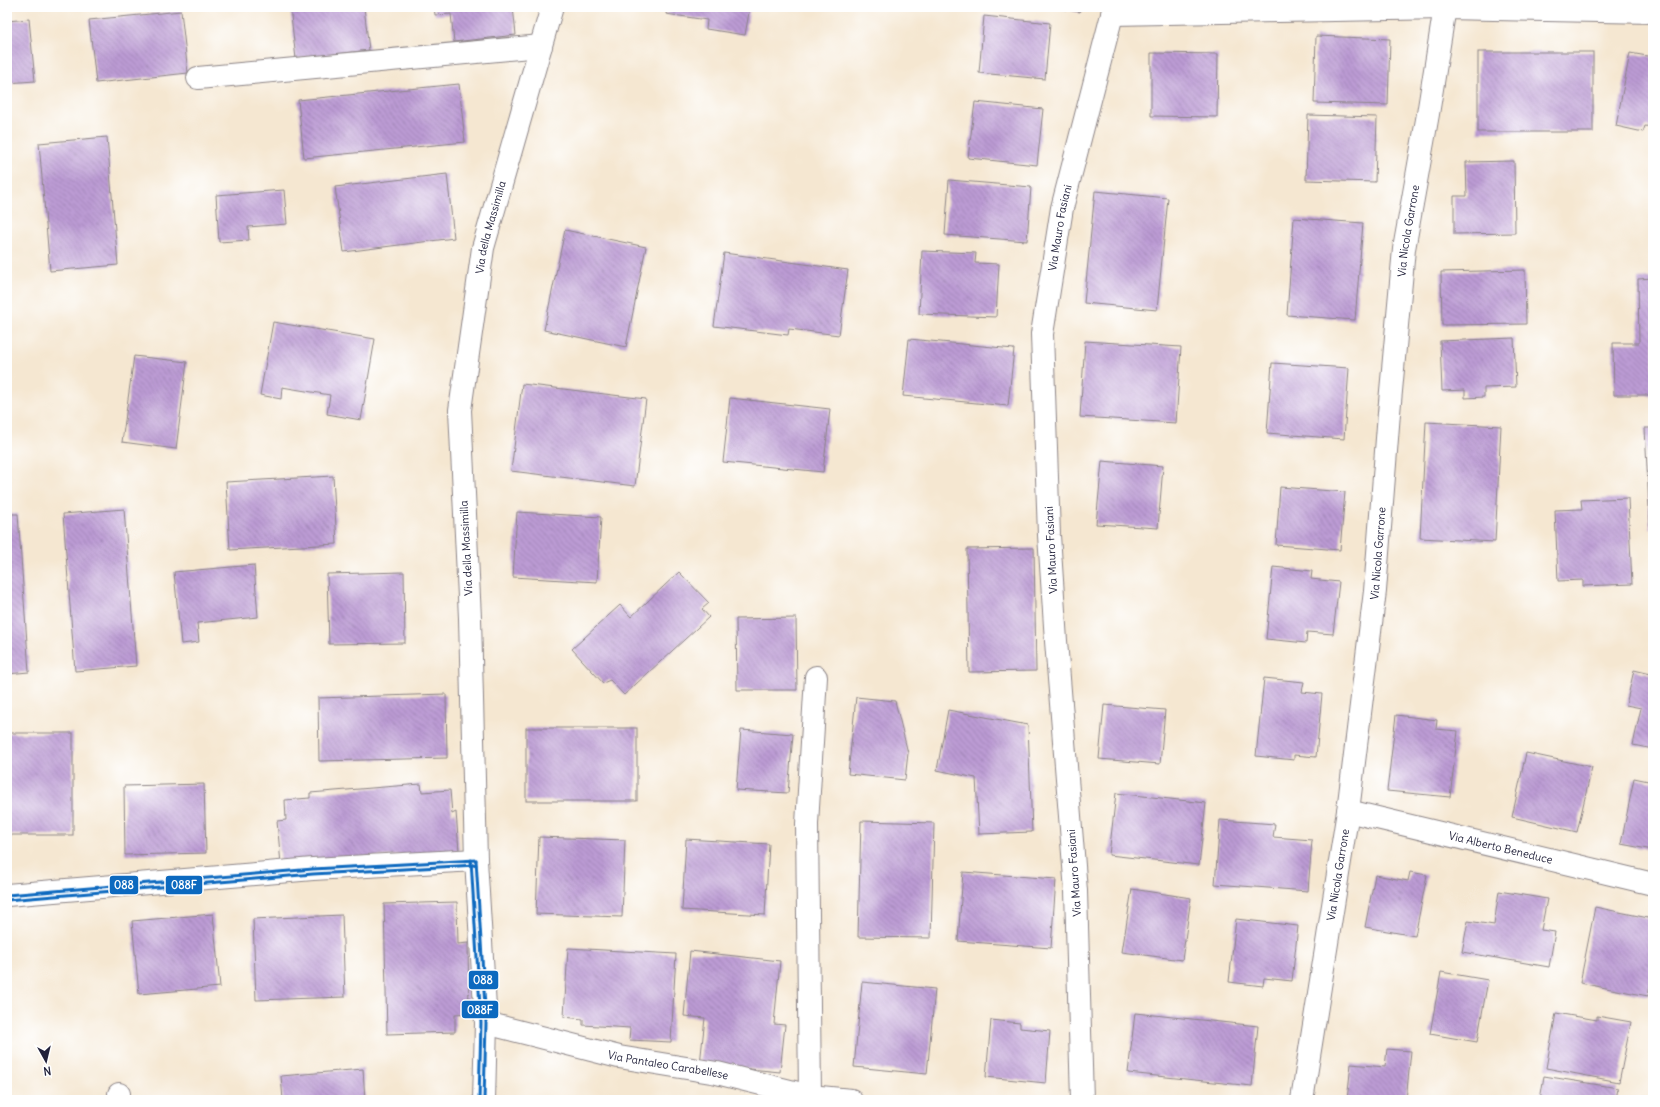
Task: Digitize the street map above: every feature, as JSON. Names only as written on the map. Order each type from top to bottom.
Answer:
[{"type":"street","name":"Via della Massimilla","points":[[484,1100],[486,1023],[476,860],[470,618],[460,410],[483,248],[552,7]]},
{"type":"street","points":[[1113,10],[1445,8],[1653,12]]},
{"type":"street","name":"Via Nicola Garrone","points":[[1302,1100],[1348,811],[1375,591],[1404,249],[1445,8]]},
{"type":"street","name":"Via Mauro Fasiani","points":[[1082,1100],[1076,891],[1049,535],[1042,334],[1062,208],[1113,10]]},
{"type":"street","points":[[198,78],[541,46]]},
{"type":"street","points":[[796,1096],[807,824],[816,677]]},
{"type":"street","name":"Via Alberto Beneduce","points":[[1348,811],[1653,884]]},
{"type":"street","points":[[7,895],[314,869],[476,860]]},
{"type":"street","name":"Via Pantaleo Carabellese","points":[[486,1023],[619,1057],[717,1073],[796,1096],[851,1100]]},
{"type":"building","points":[[290,7],[364,7],[369,50],[296,59]]},
{"type":"building","points":[[434,7],[513,7],[516,35],[454,42],[451,14],[435,15]]},
{"type":"building","points":[[667,7],[750,7],[745,35],[706,29],[707,20],[666,14]]},
{"type":"building","points":[[1049,7],[1081,7],[1080,12]]},
{"type":"building","points":[[181,11],[188,73],[96,83],[89,20]]},
{"type":"building","points":[[984,16],[1050,23],[1045,79],[979,73]]},
{"type":"building","points":[[29,19],[35,81],[7,83],[7,21]]},
{"type":"building","points":[[1316,36],[1390,39],[1388,105],[1314,103]]},
{"type":"building","points":[[1478,52],[1593,52],[1593,132],[1478,132]]},
{"type":"building","points":[[1151,53],[1218,54],[1217,117],[1151,116]]},
{"type":"building","points":[[1630,53],[1653,57],[1653,127],[1645,126],[1643,132],[1616,126]]},
{"type":"building","points":[[459,84],[465,142],[304,158],[298,100]]},
{"type":"building","points":[[975,102],[1043,109],[1037,165],[968,158]]},
{"type":"building","points":[[1308,115],[1377,117],[1375,182],[1306,180]]},
{"type":"building","points":[[107,137],[118,265],[50,271],[39,143]]},
{"type":"building","points":[[1514,161],[1515,233],[1454,234],[1454,196],[1467,196],[1466,162]]},
{"type":"building","points":[[447,174],[454,238],[344,252],[335,187]]},
{"type":"building","points":[[949,180],[1031,187],[1027,241],[945,235]]},
{"type":"building","points":[[284,190],[287,224],[248,227],[249,240],[219,242],[216,195]]},
{"type":"building","points":[[1095,191],[1168,198],[1157,310],[1084,303]]},
{"type":"building","points":[[1294,218],[1363,223],[1355,320],[1287,315]]},
{"type":"building","points":[[565,230],[646,247],[626,347],[544,330]]},
{"type":"building","points":[[922,251],[976,253],[975,263],[999,264],[996,317],[919,314]]},
{"type":"building","points":[[724,253],[848,270],[839,335],[789,329],[788,335],[714,326]]},
{"type":"building","points":[[1525,270],[1526,324],[1442,325],[1441,272]]},
{"type":"building","points":[[1653,278],[1653,395],[1614,395],[1613,343],[1639,343],[1638,279]]},
{"type":"building","points":[[273,322],[375,339],[361,420],[327,414],[330,395],[282,387],[281,399],[260,395]]},
{"type":"building","points":[[1514,338],[1516,387],[1484,388],[1484,397],[1465,398],[1465,390],[1442,391],[1440,341]]},
{"type":"building","points":[[909,339],[1014,349],[1008,406],[903,396]]},
{"type":"building","points":[[1085,341],[1181,347],[1176,423],[1080,417]]},
{"type":"building","points":[[134,356],[187,362],[176,449],[122,442]]},
{"type":"building","points":[[1272,363],[1349,368],[1344,439],[1267,433]]},
{"type":"building","points":[[522,384],[646,399],[635,486],[511,471]]},
{"type":"building","points":[[730,398],[830,409],[823,472],[723,462]]},
{"type":"building","points":[[1426,422],[1501,426],[1495,542],[1420,538]]},
{"type":"building","points":[[1645,428],[1653,428],[1653,528],[1650,528]]},
{"type":"building","points":[[1102,461],[1163,466],[1158,528],[1096,524]]},
{"type":"building","points":[[333,476],[337,544],[230,550],[226,482]]},
{"type":"building","points":[[1280,487],[1345,492],[1340,550],[1276,545]]},
{"type":"building","points":[[1628,498],[1632,584],[1583,586],[1583,580],[1558,581],[1555,510],[1582,509],[1581,500]]},
{"type":"building","points":[[124,509],[136,666],[75,671],[63,514]]},
{"type":"building","points":[[517,512],[601,517],[597,582],[513,577]]},
{"type":"building","points":[[7,514],[18,514],[29,672],[7,674]]},
{"type":"building","points":[[1034,548],[1036,671],[969,672],[967,549]]},
{"type":"building","points":[[254,565],[258,617],[197,623],[199,642],[181,644],[174,572]]},
{"type":"building","points":[[1273,567],[1312,571],[1311,579],[1339,582],[1333,634],[1307,632],[1306,643],[1266,639]]},
{"type":"building","points":[[404,572],[405,643],[329,644],[327,574]]},
{"type":"building","points":[[679,572],[709,603],[702,609],[709,617],[624,695],[610,680],[603,683],[572,649],[620,605],[631,617]]},
{"type":"building","points":[[796,618],[797,690],[737,690],[736,619]]},
{"type":"building","points":[[1652,668],[1653,749],[1633,745],[1641,708],[1626,705],[1634,670],[1651,674]]},
{"type":"building","points":[[1264,678],[1304,682],[1302,692],[1322,694],[1316,757],[1294,755],[1294,760],[1256,756]]},
{"type":"building","points":[[446,694],[447,758],[319,761],[318,698]]},
{"type":"building","points":[[856,697],[895,701],[908,753],[905,780],[848,774]]},
{"type":"building","points":[[1104,705],[1165,710],[1160,764],[1099,759]]},
{"type":"building","points":[[948,710],[1028,725],[1032,832],[979,834],[976,778],[937,770]]},
{"type":"building","points":[[1396,715],[1437,720],[1436,729],[1458,731],[1450,797],[1387,791]]},
{"type":"building","points":[[526,728],[637,728],[637,801],[526,801]]},
{"type":"building","points":[[741,730],[793,734],[788,793],[736,790]]},
{"type":"building","points":[[7,733],[73,733],[73,835],[7,835]]},
{"type":"building","points":[[1526,753],[1592,767],[1577,832],[1512,817]]},
{"type":"building","points":[[1634,778],[1653,782],[1653,850],[1621,844]]},
{"type":"building","points":[[204,784],[206,853],[125,855],[124,786]]},
{"type":"building","points":[[421,784],[422,792],[450,790],[452,814],[456,812],[459,851],[281,864],[277,821],[286,820],[285,800],[310,798],[310,793]]},
{"type":"building","points":[[1116,793],[1206,803],[1199,865],[1109,855]]},
{"type":"building","points":[[1220,820],[1275,824],[1273,837],[1312,840],[1308,891],[1215,884]]},
{"type":"building","points":[[861,821],[934,823],[931,938],[858,937]]},
{"type":"building","points":[[539,837],[625,840],[622,917],[536,914]]},
{"type":"building","points":[[686,839],[769,844],[765,915],[682,910]]},
{"type":"building","points":[[963,872],[1056,879],[1051,948],[958,941]]},
{"type":"building","points":[[1410,872],[1427,875],[1415,936],[1365,927],[1375,875],[1408,881]]},
{"type":"building","points":[[1132,889],[1191,898],[1182,960],[1122,952]]},
{"type":"building","points":[[1499,891],[1547,899],[1541,930],[1555,932],[1549,967],[1462,952],[1468,921],[1494,925]]},
{"type":"building","points":[[457,902],[458,944],[468,943],[469,1013],[455,1014],[455,1032],[387,1034],[384,904]]},
{"type":"building","points":[[1595,907],[1653,919],[1653,971],[1648,996],[1580,983]]},
{"type":"building","points":[[213,914],[220,987],[139,994],[132,921]]},
{"type":"building","points":[[342,915],[345,997],[256,1000],[253,919]]},
{"type":"building","points":[[1236,919],[1298,926],[1292,981],[1264,978],[1263,986],[1229,982]]},
{"type":"building","points":[[568,948],[676,954],[671,1042],[629,1040],[630,1028],[583,1025],[583,1019],[564,1017]]},
{"type":"building","points":[[690,951],[780,961],[774,1024],[785,1025],[780,1072],[700,1064],[705,1018],[684,1016]]},
{"type":"building","points":[[1441,972],[1488,980],[1477,1042],[1430,1034]]},
{"type":"building","points":[[862,982],[935,989],[927,1074],[854,1067]]},
{"type":"building","points":[[1135,1013],[1258,1026],[1252,1086],[1128,1073]]},
{"type":"building","points":[[1556,1013],[1597,1020],[1597,1016],[1631,1022],[1619,1082],[1546,1068]]},
{"type":"building","points":[[991,1020],[1020,1023],[1020,1028],[1050,1031],[1046,1083],[986,1077]]},
{"type":"building","points":[[1387,1049],[1411,1051],[1406,1100],[1347,1100],[1351,1064],[1385,1067]]},
{"type":"building","points":[[363,1069],[365,1100],[283,1100],[281,1076]]},
{"type":"building","points":[[1544,1076],[1618,1088],[1616,1100],[1540,1100]]},
{"type":"transit line","name":"088F","points":[[471,860],[481,1023],[479,1100]]},
{"type":"transit line","name":"088","points":[[476,860],[486,1023],[484,1100]]},
{"type":"transit line","name":"088","points":[[7,895],[313,869],[476,860]]},
{"type":"transit line","name":"088F","points":[[7,900],[313,874],[476,865]]}]
